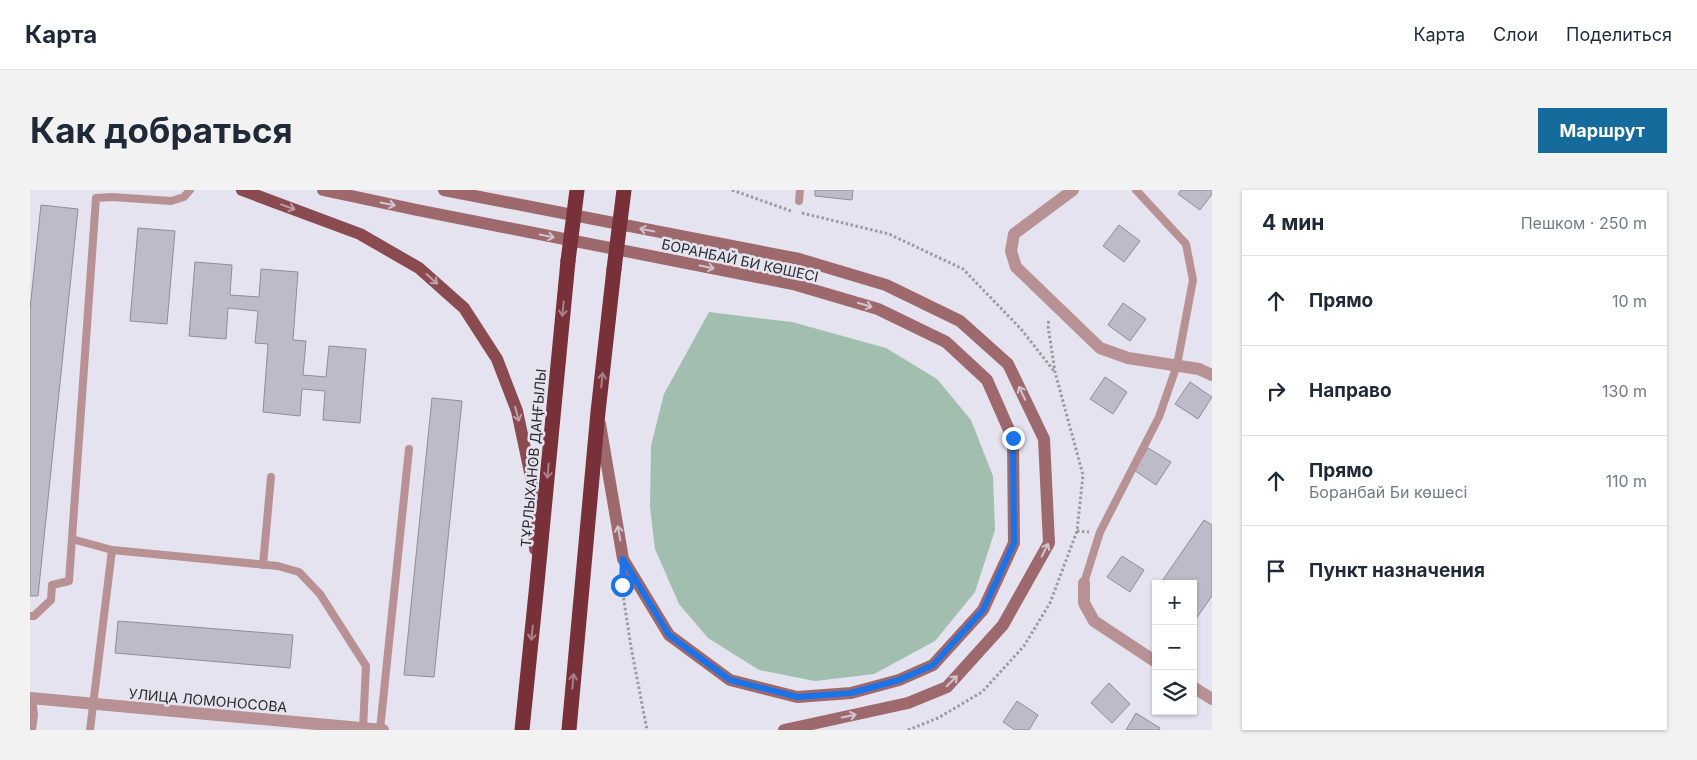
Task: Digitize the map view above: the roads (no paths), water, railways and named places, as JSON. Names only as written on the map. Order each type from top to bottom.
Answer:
[{"type":"highway","name":"ТҰРЛЫХАНОВ ДАҢҒЫЛЫ","points":[[522,730],[568,261],[577,190]]},
{"type":"highway","points":[[569,730],[598,412],[624,190]]},
{"type":"main road","points":[[242,190],[360,234],[419,268],[464,308],[497,359],[517,411],[531,478],[537,582]]},
{"type":"main road","name":"БОРАНБАЙ БИ КӨШЕСІ","points":[[323,190],[792,284],[878,309],[946,342],[987,380],[1013,438],[1014,543],[983,610],[933,665],[899,680],[851,693],[798,697],[730,680],[669,635],[623,559],[598,412]]},
{"type":"main road","name":"БОРАНБАЙ БИ КӨШЕСІ","points":[[444,190],[799,259],[886,285],[960,320],[1008,364],[1044,439],[1049,543],[1003,625],[947,687],[908,703],[784,730]]},
{"type":"street","points":[[1073,190],[1014,234],[1011,251],[1016,267],[1100,348],[1128,358],[1199,369],[1212,375]]},
{"type":"street","points":[[1084,582],[1084,604],[1094,622],[1152,659]]},
{"type":"street","points":[[1197,690],[1212,699]]},
{"type":"street","name":"УЛИЦА ЛОМОНОСОВА","points":[[31,698],[382,730]]},
{"type":"lane","points":[[30,616],[34,616],[51,600],[52,585],[70,581],[96,198],[112,197],[172,201],[184,197],[190,190]]},
{"type":"lane","points":[[799,201],[800,190]]},
{"type":"lane","points":[[1084,582],[1100,532],[1160,417],[1177,365],[1193,280],[1186,244],[1136,190]]},
{"type":"lane","points":[[382,730],[409,450]]},
{"type":"lane","points":[[262,564],[271,477]]},
{"type":"lane","points":[[72,539],[112,550],[262,564],[299,572],[320,594],[366,666],[363,729]]},
{"type":"lane","points":[[90,730],[112,550]]},
{"type":"lane","points":[[31,698],[34,715],[32,730]]}]
